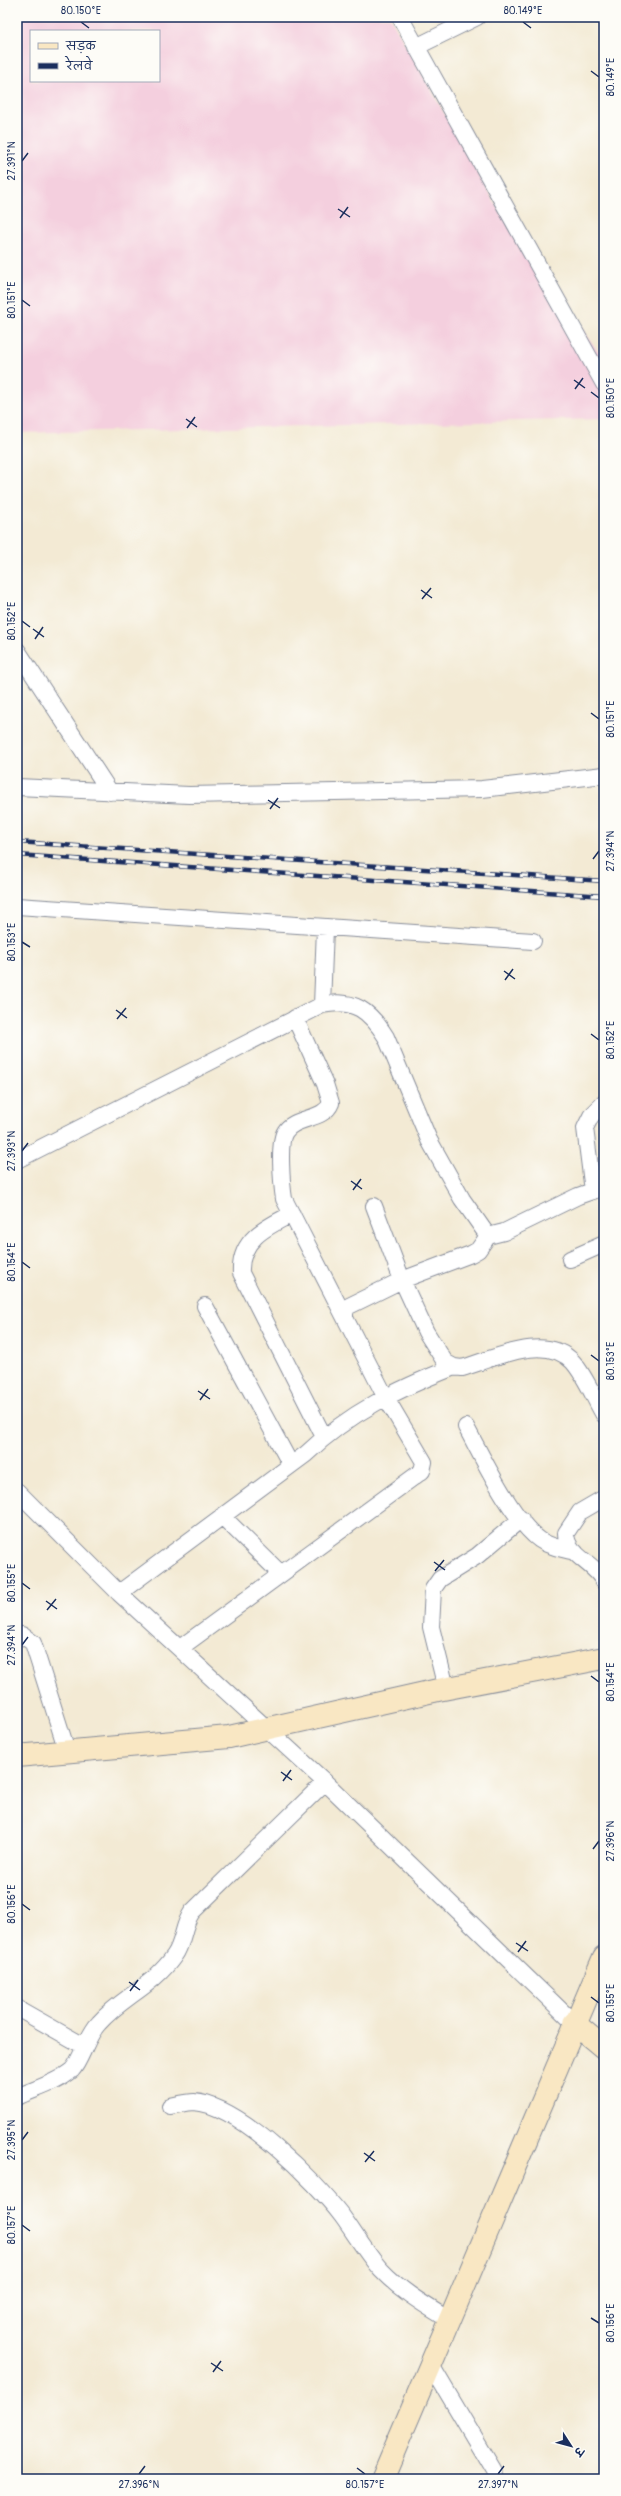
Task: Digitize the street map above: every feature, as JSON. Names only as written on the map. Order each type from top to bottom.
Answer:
[{"type":"street","points":[[400,17],[604,384]]},
{"type":"street","points":[[416,47],[477,17]]},
{"type":"street","points":[[17,650],[110,792]]},
{"type":"street","points":[[17,787],[189,795],[482,789],[604,775]]},
{"type":"street","points":[[17,906],[534,941]]},
{"type":"street","points":[[322,1005],[325,928]]},
{"type":"street","points":[[17,1160],[295,1018],[322,1005],[332,1002],[361,1007],[377,1022],[386,1037],[429,1140],[462,1199],[488,1236]]},
{"type":"street","points":[[180,1648],[280,1573],[422,1471],[424,1462],[385,1396],[292,1214],[283,1192],[282,1136],[292,1125],[325,1111],[329,1107],[331,1097],[295,1018]]},
{"type":"street","points":[[345,1317],[346,1310],[349,1306],[402,1280],[471,1254],[478,1250],[488,1236],[504,1232],[599,1189],[585,1128],[591,1116],[604,1103]]},
{"type":"street","points":[[374,1206],[402,1280],[426,1332],[445,1362],[454,1367],[462,1368],[529,1349],[555,1351],[573,1362],[604,1415]]},
{"type":"street","points":[[292,1214],[257,1234],[248,1243],[242,1254],[241,1272],[324,1437]]},
{"type":"street","points":[[570,1259],[604,1244]]},
{"type":"street","points":[[204,1306],[291,1465]]},
{"type":"street","points":[[119,1593],[291,1465],[324,1437],[385,1396],[454,1367]]},
{"type":"street","points":[[466,1427],[521,1519],[542,1541],[575,1552]]},
{"type":"street","points":[[17,1491],[119,1593],[325,1782],[574,2023],[604,2048]]},
{"type":"street","points":[[604,1498],[580,1512],[568,1527],[566,1538],[575,1552],[598,1572],[604,1582]]},
{"type":"street","points":[[222,1516],[280,1573]]},
{"type":"street","points":[[446,1688],[430,1627],[433,1589],[440,1580],[477,1556],[521,1519]]},
{"type":"street","points":[[17,1635],[22,1635],[33,1643],[68,1751]]},
{"type":"street","points":[[17,1756],[229,1737],[446,1688],[604,1658]]},
{"type":"street","points":[[17,2097],[71,2070],[98,2023],[147,1986],[164,1969],[180,1947],[183,1928],[192,1912],[325,1782]]},
{"type":"street","points":[[382,2479],[574,2023],[604,1957]]},
{"type":"street","points":[[17,2008],[84,2046]]},
{"type":"street","points":[[170,2106],[193,2102],[212,2106],[230,2114],[266,2141],[318,2187],[380,2269],[400,2288],[449,2320]]},
{"type":"street","points":[[430,2365],[494,2471],[496,2479]]},
{"type":"shaded area","points":[[17,17],[390,17],[494,202],[604,360],[604,419],[17,433]]},
{"type":"railway","points":[[17,842],[604,881]]},
{"type":"railway","points":[[17,855],[604,896]]}]
